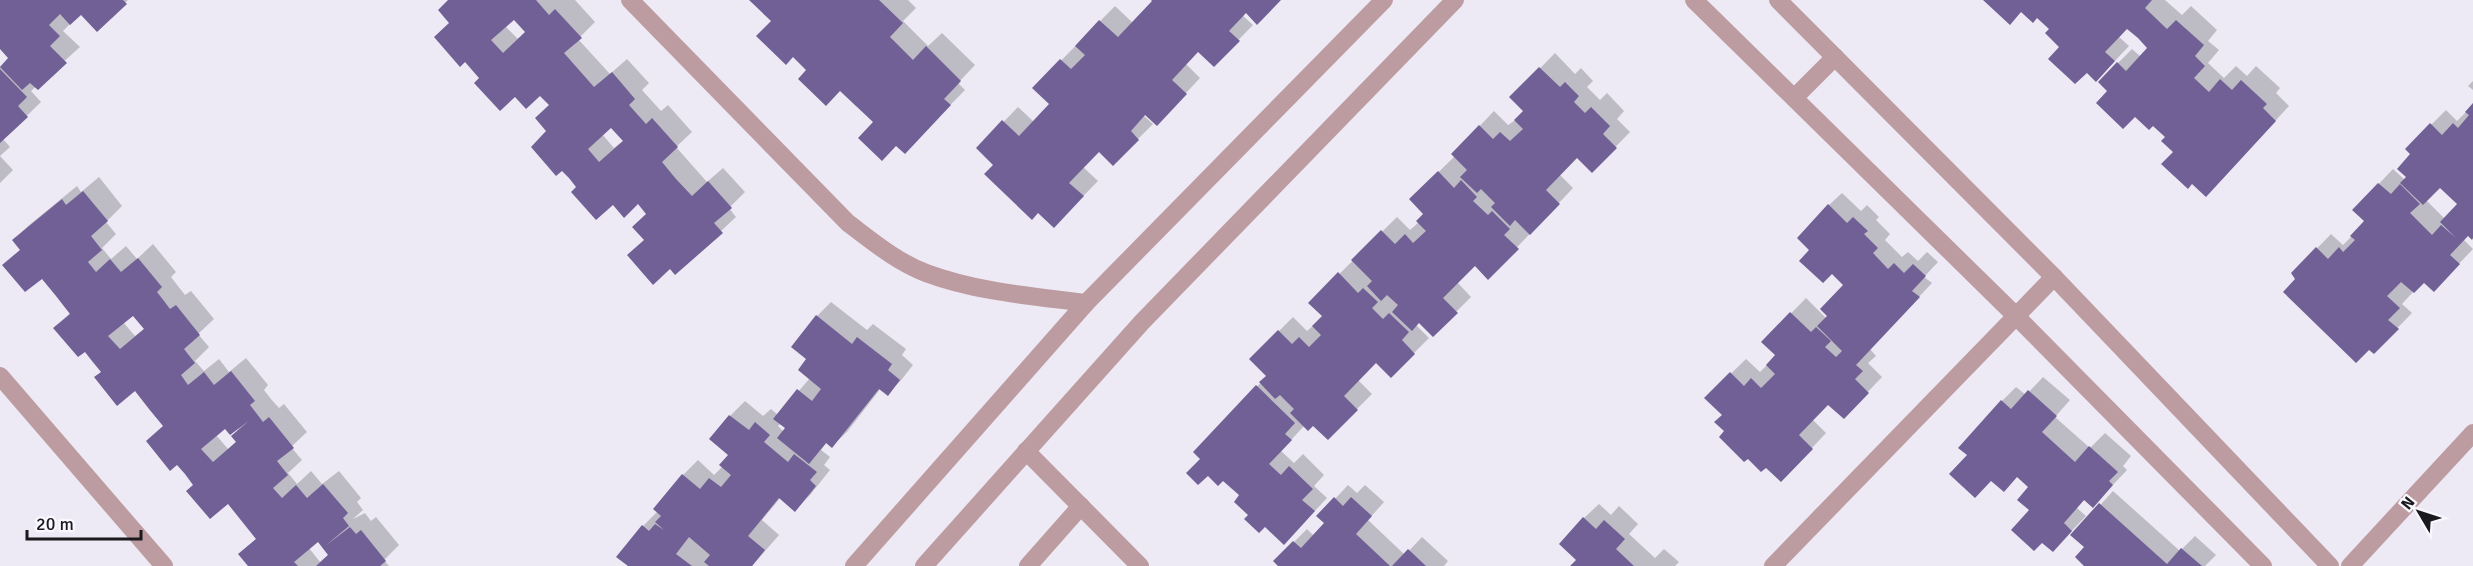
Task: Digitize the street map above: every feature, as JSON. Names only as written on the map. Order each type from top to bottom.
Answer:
[{"type":"street","points":[[630,0],[848,223],[882,249],[925,273],[988,291],[1086,303]]},
{"type":"street","points":[[854,566],[1086,303],[1384,0]]},
{"type":"street","points":[[924,566],[1142,322],[1455,0]]},
{"type":"street","points":[[1694,0],[2016,316],[2264,566]]},
{"type":"street","points":[[1778,0],[2054,277],[2330,566]]},
{"type":"street","points":[[1794,98],[1835,57]]},
{"type":"street","points":[[1773,566],[2054,277]]},
{"type":"street","points":[[0,376],[164,566]]},
{"type":"street","points":[[2350,566],[2473,433]]},
{"type":"street","points":[[1026,451],[1140,566]]},
{"type":"street","points":[[1028,566],[1081,506]]},
{"type":"building","points":[[0,0],[123,0],[127,4],[97,32],[81,15],[70,25],[60,14],[49,25],[60,36],[50,46],[67,63],[38,90],[30,83],[22,90],[0,67],[8,58],[0,49]]},
{"type":"building","points":[[448,0],[536,0],[549,15],[555,9],[582,38],[564,53],[594,87],[612,72],[635,99],[629,105],[646,124],[652,118],[678,147],[662,162],[676,179],[692,196],[708,181],[732,208],[714,223],[723,233],[675,275],[670,269],[653,285],[627,255],[644,240],[632,227],[646,214],[638,204],[624,218],[613,205],[596,220],[571,192],[576,187],[569,178],[562,171],[556,176],[531,147],[546,131],[535,118],[549,105],[540,96],[526,109],[515,97],[500,111],[474,83],[479,78],[465,62],[460,67],[434,37],[449,23],[438,10]],"holes":[[[514,20],[525,32],[503,53],[491,40]],[[611,128],[623,141],[599,162],[588,149]]]},
{"type":"building","points":[[749,0],[879,0],[903,23],[890,37],[913,60],[926,46],[961,81],[944,99],[951,105],[905,154],[896,146],[882,161],[858,138],[873,122],[840,91],[826,106],[798,79],[806,70],[793,57],[786,65],[756,36],[771,21]]},
{"type":"building","points":[[1151,0],[1281,0],[1257,25],[1246,13],[1229,31],[1240,41],[1214,67],[1198,52],[1172,80],[1187,94],[1157,126],[1145,115],[1131,131],[1139,140],[1113,166],[1099,152],[1069,183],[1084,196],[1054,228],[1038,213],[1032,220],[984,174],[993,165],[976,148],[1002,120],[1019,136],[1049,104],[1032,88],[1060,59],[1071,69],[1085,55],[1075,46],[1099,20],[1118,37]]},
{"type":"building","points":[[1983,0],[2152,0],[2145,8],[2167,29],[2176,20],[2204,45],[2195,56],[2205,66],[2194,78],[2209,92],[2220,79],[2232,90],[2241,80],[2267,104],[2263,108],[2276,121],[2206,197],[2192,184],[2188,189],[2161,164],[2173,152],[2161,141],[2165,137],[2153,126],[2149,130],[2135,117],[2123,129],[2096,103],[2107,91],[2098,82],[2117,62],[2126,71],[2147,48],[2138,38],[2127,29],[2105,52],[2115,61],[2096,82],[2087,73],[2075,84],[2048,59],[2059,47],[2045,33],[2049,29],[2037,18],[2033,23],[2021,12],[2010,25]]},
{"type":"building","points":[[1539,67],[1560,87],[1565,82],[1579,96],[1574,102],[1585,113],[1591,107],[1610,126],[1603,134],[1617,148],[1592,173],[1577,158],[1546,190],[1560,204],[1530,235],[1515,220],[1510,226],[1491,207],[1495,203],[1481,189],[1477,193],[1460,177],[1467,170],[1451,154],[1479,125],[1493,139],[1500,132],[1510,141],[1523,129],[1514,120],[1523,111],[1509,97]]},
{"type":"building","points":[[0,69],[27,97],[18,106],[28,117],[0,143]]},
{"type":"building","points":[[2473,103],[2473,238],[2472,240],[2468,236],[2450,255],[2460,264],[2434,292],[2424,283],[2414,293],[2401,282],[2387,296],[2400,308],[2388,320],[2399,329],[2374,354],[2369,350],[2356,363],[2283,292],[2295,279],[2291,273],[2316,247],[2328,259],[2339,247],[2343,252],[2355,240],[2350,236],[2364,221],[2352,210],[2378,183],[2391,194],[2400,184],[2420,204],[2410,213],[2432,235],[2441,225],[2456,238],[2440,222],[2457,204],[2440,188],[2423,205],[2400,183],[2406,177],[2397,169],[2410,154],[2405,149],[2430,123],[2442,135],[2453,123],[2458,128],[2469,115],[2465,112]]},
{"type":"building","points":[[1438,171],[1454,188],[1461,180],[1477,197],[1473,201],[1488,215],[1492,211],[1510,229],[1504,235],[1519,249],[1488,280],[1475,266],[1443,298],[1458,313],[1433,337],[1419,323],[1412,331],[1392,312],[1398,305],[1387,295],[1381,301],[1367,286],[1372,281],[1351,260],[1381,230],[1395,244],[1405,234],[1413,243],[1426,231],[1416,221],[1423,214],[1409,199]]},
{"type":"building","points":[[83,191],[108,221],[91,236],[102,250],[88,262],[96,272],[110,259],[121,272],[138,258],[162,287],[157,292],[170,309],[176,305],[200,335],[184,349],[195,363],[181,375],[188,385],[204,372],[214,385],[231,371],[255,401],[250,405],[263,422],[269,417],[294,448],[277,461],[288,475],[273,488],[282,498],[296,485],[307,498],[323,484],[348,513],[343,518],[349,526],[325,546],[350,527],[356,534],[361,530],[386,561],[380,566],[316,566],[328,555],[318,542],[294,562],[298,566],[248,566],[238,554],[256,539],[228,504],[210,519],[186,491],[193,485],[185,474],[177,465],[170,471],[146,441],[163,426],[135,391],[117,406],[94,377],[101,372],[85,352],[78,357],[53,328],[70,314],[56,296],[42,279],[25,292],[2,265],[20,250],[12,240],[62,199],[66,205]],"holes":[[[133,316],[144,329],[120,349],[108,336]],[[250,420],[231,436],[236,442],[213,462],[201,449],[225,429],[230,435]]]},
{"type":"building","points":[[1828,204],[1847,223],[1853,217],[1868,231],[1864,234],[1878,248],[1873,253],[1888,269],[1894,263],[1904,273],[1913,264],[1926,276],[1912,291],[1920,297],[1856,365],[1863,371],[1855,379],[1869,393],[1844,419],[1828,405],[1799,435],[1813,449],[1781,482],[1766,468],[1761,472],[1748,459],[1744,462],[1719,437],[1724,431],[1714,422],[1722,415],[1704,398],[1730,372],[1744,386],[1751,378],[1761,388],[1775,374],[1766,365],[1775,355],[1761,342],[1790,312],[1811,332],[1816,327],[1831,341],[1825,347],[1836,357],[1842,351],[1817,326],[1827,316],[1820,309],[1843,285],[1832,274],[1823,283],[1799,261],[1809,250],[1797,238]]},
{"type":"building","points":[[1338,272],[1358,293],[1363,288],[1378,302],[1372,308],[1383,319],[1389,313],[1409,332],[1402,340],[1415,354],[1391,378],[1376,363],[1344,396],[1358,410],[1328,440],[1313,426],[1308,431],[1290,413],[1294,409],[1280,395],[1275,399],[1259,382],[1266,376],[1249,359],[1278,330],[1292,344],[1299,337],[1309,347],[1321,335],[1312,326],[1322,316],[1308,303]]},
{"type":"building","points":[[816,315],[852,344],[857,337],[892,364],[888,370],[900,380],[888,396],[879,389],[832,448],[826,443],[809,464],[777,438],[785,428],[773,419],[797,389],[812,401],[821,389],[798,370],[806,359],[791,347]]},
{"type":"building","points":[[1256,385],[1295,423],[1285,434],[1292,440],[1269,464],[1281,475],[1289,466],[1313,489],[1302,500],[1315,511],[1284,545],[1265,527],[1259,533],[1244,519],[1248,515],[1234,502],[1239,495],[1223,481],[1218,486],[1208,476],[1198,485],[1186,473],[1200,459],[1193,452]]},
{"type":"building","points":[[2028,390],[2057,416],[2042,432],[2075,462],[2089,446],[2118,472],[2109,481],[2113,485],[2093,508],[2084,500],[2064,523],[2072,531],[2053,552],[2042,543],[2034,551],[2011,530],[2029,510],[2017,500],[2028,487],[2017,477],[2004,492],[1991,481],[1975,498],[1949,474],[1967,455],[1958,448],[2001,400],[2011,409]]},
{"type":"building","points":[[729,415],[749,430],[755,422],[770,435],[764,442],[788,462],[794,454],[817,472],[810,480],[816,486],[795,512],[779,498],[748,536],[765,550],[752,566],[709,566],[704,562],[710,555],[689,537],[676,554],[692,566],[628,566],[616,557],[642,525],[649,531],[655,524],[664,530],[655,522],[661,516],[653,509],[682,474],[700,489],[709,478],[721,487],[731,475],[719,465],[728,455],[709,439]]},
{"type":"building","points":[[1334,497],[1343,506],[1351,497],[1372,516],[1356,534],[1390,566],[1278,566],[1273,561],[1293,541],[1301,548],[1324,523],[1316,516]]},
{"type":"building","points":[[2099,503],[2167,564],[2181,548],[2202,566],[2084,566],[2075,557],[2084,547],[2070,535]]},
{"type":"building","points":[[1583,517],[1596,529],[1604,520],[1625,539],[1616,549],[1634,566],[1570,566],[1576,560],[1559,544]]},
{"type":"building","points":[[1408,549],[1426,566],[1392,566]]}]
